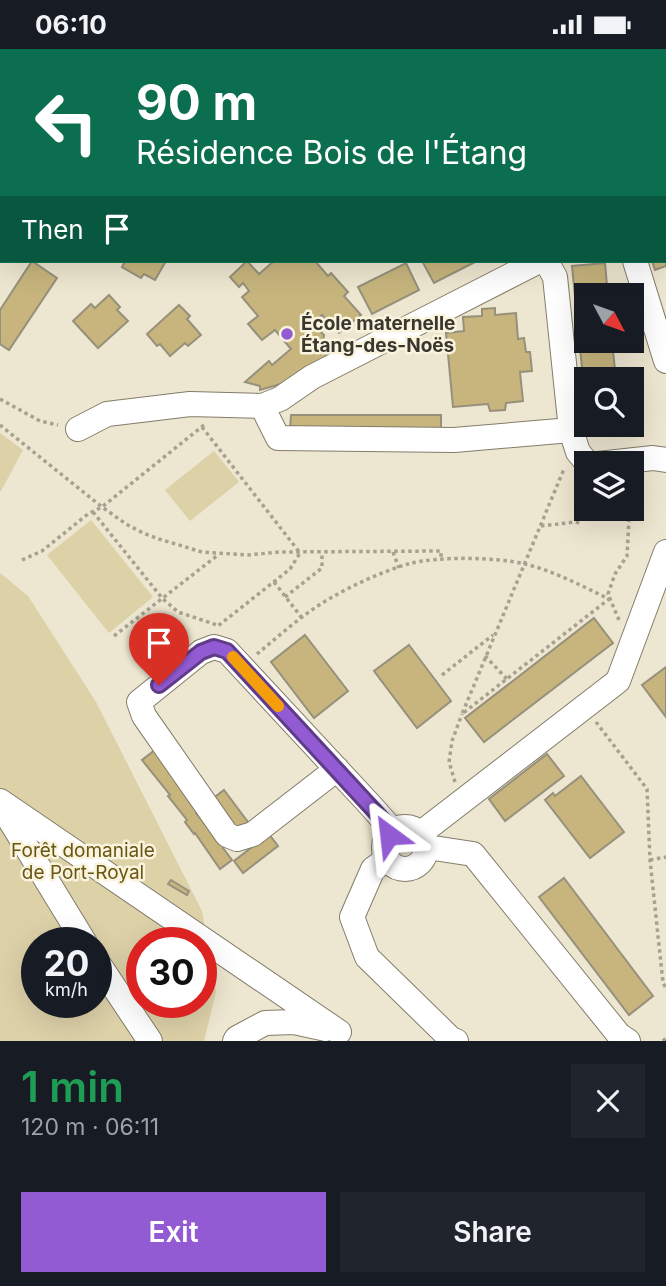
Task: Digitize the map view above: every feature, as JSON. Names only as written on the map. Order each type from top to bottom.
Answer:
[{"type":"street","points":[[78,429],[107,414],[190,404],[262,406],[280,399],[305,380],[535,263]]},
{"type":"street","points":[[547,263],[555,277],[584,451]]},
{"type":"street","points":[[636,263],[666,361]]},
{"type":"street","points":[[262,406],[278,438],[454,440],[574,451]]},
{"type":"street","points":[[644,457],[666,460]]},
{"type":"street","points":[[424,840],[465,799],[618,681],[666,552]]},
{"type":"street","points":[[337,769],[253,834],[237,839],[227,835],[144,716],[139,702],[201,652],[214,647],[227,651],[337,769],[393,831]]},
{"type":"street","points":[[0,802],[75,927]]},
{"type":"street","points":[[0,802],[346,1036]]},
{"type":"street","points":[[404,827],[416,830],[424,840],[426,854],[423,860],[411,868],[398,868],[387,859],[384,847],[393,831],[404,827]]},
{"type":"street","points":[[424,840],[473,855],[619,1035],[628,1041]]},
{"type":"street","points":[[387,859],[373,869],[352,917],[363,947],[367,957],[456,1041]]},
{"type":"street","points":[[112,984],[150,1041]]},
{"type":"street","points":[[235,1041],[264,1023],[294,1021],[346,1036]]},
{"type":"path","points":[[0,399],[40,421],[78,429]]},
{"type":"path","points":[[22,560],[41,551],[102,507],[210,421]]},
{"type":"path","points":[[0,425],[126,524],[144,533],[202,552],[247,555],[441,551],[441,560]]},
{"type":"path","points":[[202,427],[300,552]]},
{"type":"path","points":[[465,799],[457,787],[449,762],[452,741],[494,633],[568,459],[574,456]]},
{"type":"path","points":[[93,512],[162,598],[178,612],[220,627],[290,569],[300,552]]},
{"type":"path","points":[[629,521],[627,556],[615,574],[608,594],[623,631],[632,642]]},
{"type":"path","points":[[540,526],[581,523]]},
{"type":"path","points":[[393,551],[399,568]]},
{"type":"path","points":[[285,597],[322,568],[323,552]]},
{"type":"path","points":[[114,636],[219,554]]},
{"type":"path","points":[[241,666],[331,598],[409,564],[479,558],[523,564],[565,578],[610,599]]},
{"type":"path","points":[[274,582],[302,618]]},
{"type":"path","points":[[462,714],[610,599]]},
{"type":"path","points":[[442,675],[494,633]]},
{"type":"path","points":[[485,656],[507,679]]},
{"type":"path","points":[[584,707],[647,789],[650,860],[663,983],[666,989]]},
{"type":"path","points":[[650,860],[666,857]]},
{"type":"path","points":[[662,966],[666,962]]},
{"type":"green space","points":[[0,433],[23,450],[1,491],[0,491]]},
{"type":"green space","points":[[214,451],[239,482],[190,521],[165,490]]},
{"type":"green space","points":[[91,520],[153,597],[109,633],[47,555]]},
{"type":"green space","name":"Forêt domaniale de Port-Royal","points":[[0,573],[28,596],[96,702],[202,911],[205,927],[126,927],[126,1018],[210,1018],[204,1041],[0,1041]]},
{"type":"building","points":[[31,263],[35,263],[57,278],[9,350],[0,344],[0,310]]},
{"type":"building","points":[[124,263],[165,263],[155,280],[144,274],[141,278],[122,267]]},
{"type":"building","points":[[245,263],[249,263],[259,274],[272,263],[317,263],[328,276],[331,273],[348,292],[344,296],[361,315],[339,333],[322,315],[306,329],[310,333],[317,328],[324,335],[323,341],[333,350],[291,381],[260,390],[260,386],[245,382],[269,361],[272,365],[291,349],[275,330],[262,340],[248,324],[258,316],[242,297],[249,291],[243,283],[239,287],[230,277]]},
{"type":"building","points":[[406,263],[419,290],[372,314],[358,287]]},
{"type":"building","points":[[423,263],[473,263],[434,283]]},
{"type":"building","points":[[605,263],[607,283],[574,283],[574,286],[572,266]]},
{"type":"building","points":[[653,263],[666,263],[666,266],[655,270]]},
{"type":"building","points":[[109,295],[120,307],[117,310],[128,321],[98,348],[73,321],[91,304],[95,308]]},
{"type":"building","points":[[179,305],[190,316],[187,319],[201,335],[188,346],[185,343],[170,356],[147,334]]},
{"type":"building","points":[[495,308],[495,315],[516,313],[518,339],[524,338],[526,352],[530,352],[532,371],[520,372],[523,401],[506,403],[505,410],[490,411],[488,404],[453,407],[446,333],[464,331],[463,317],[482,316],[482,309]]},
{"type":"building","points":[[581,353],[613,353],[615,367],[582,367]]},
{"type":"building","points":[[291,415],[441,415],[441,431],[290,430]]},
{"type":"building","points":[[594,618],[613,643],[484,742],[465,718]]},
{"type":"building","points":[[305,635],[348,691],[314,718],[271,662]]},
{"type":"building","points":[[409,645],[451,701],[417,728],[374,671]]},
{"type":"building","points":[[666,667],[666,717],[642,685]]},
{"type":"building","points":[[155,750],[200,810],[196,813],[225,846],[223,848],[232,860],[220,869],[185,822],[187,820],[168,796],[170,795],[142,760]]},
{"type":"building","points":[[547,754],[564,776],[505,821],[489,799]]},
{"type":"building","points":[[581,776],[624,832],[590,858],[545,800],[553,793],[555,796]]},
{"type":"building","points":[[224,790],[251,826],[238,836],[211,800]]},
{"type":"building","points":[[269,834],[278,846],[243,873],[234,861]]},
{"type":"building","points":[[564,878],[653,996],[629,1015],[539,897]]},
{"type":"building","points":[[171,880],[189,891],[187,895],[168,884]]},
{"type":"slow traffic","points":[[233,657],[278,706]]},
{"type":"place","name":"École maternelle Étang-des-Noës","points":[[287,334]]},
{"type":"route","points":[[159,685],[201,652],[214,647],[227,651],[393,831],[389,835]]}]
